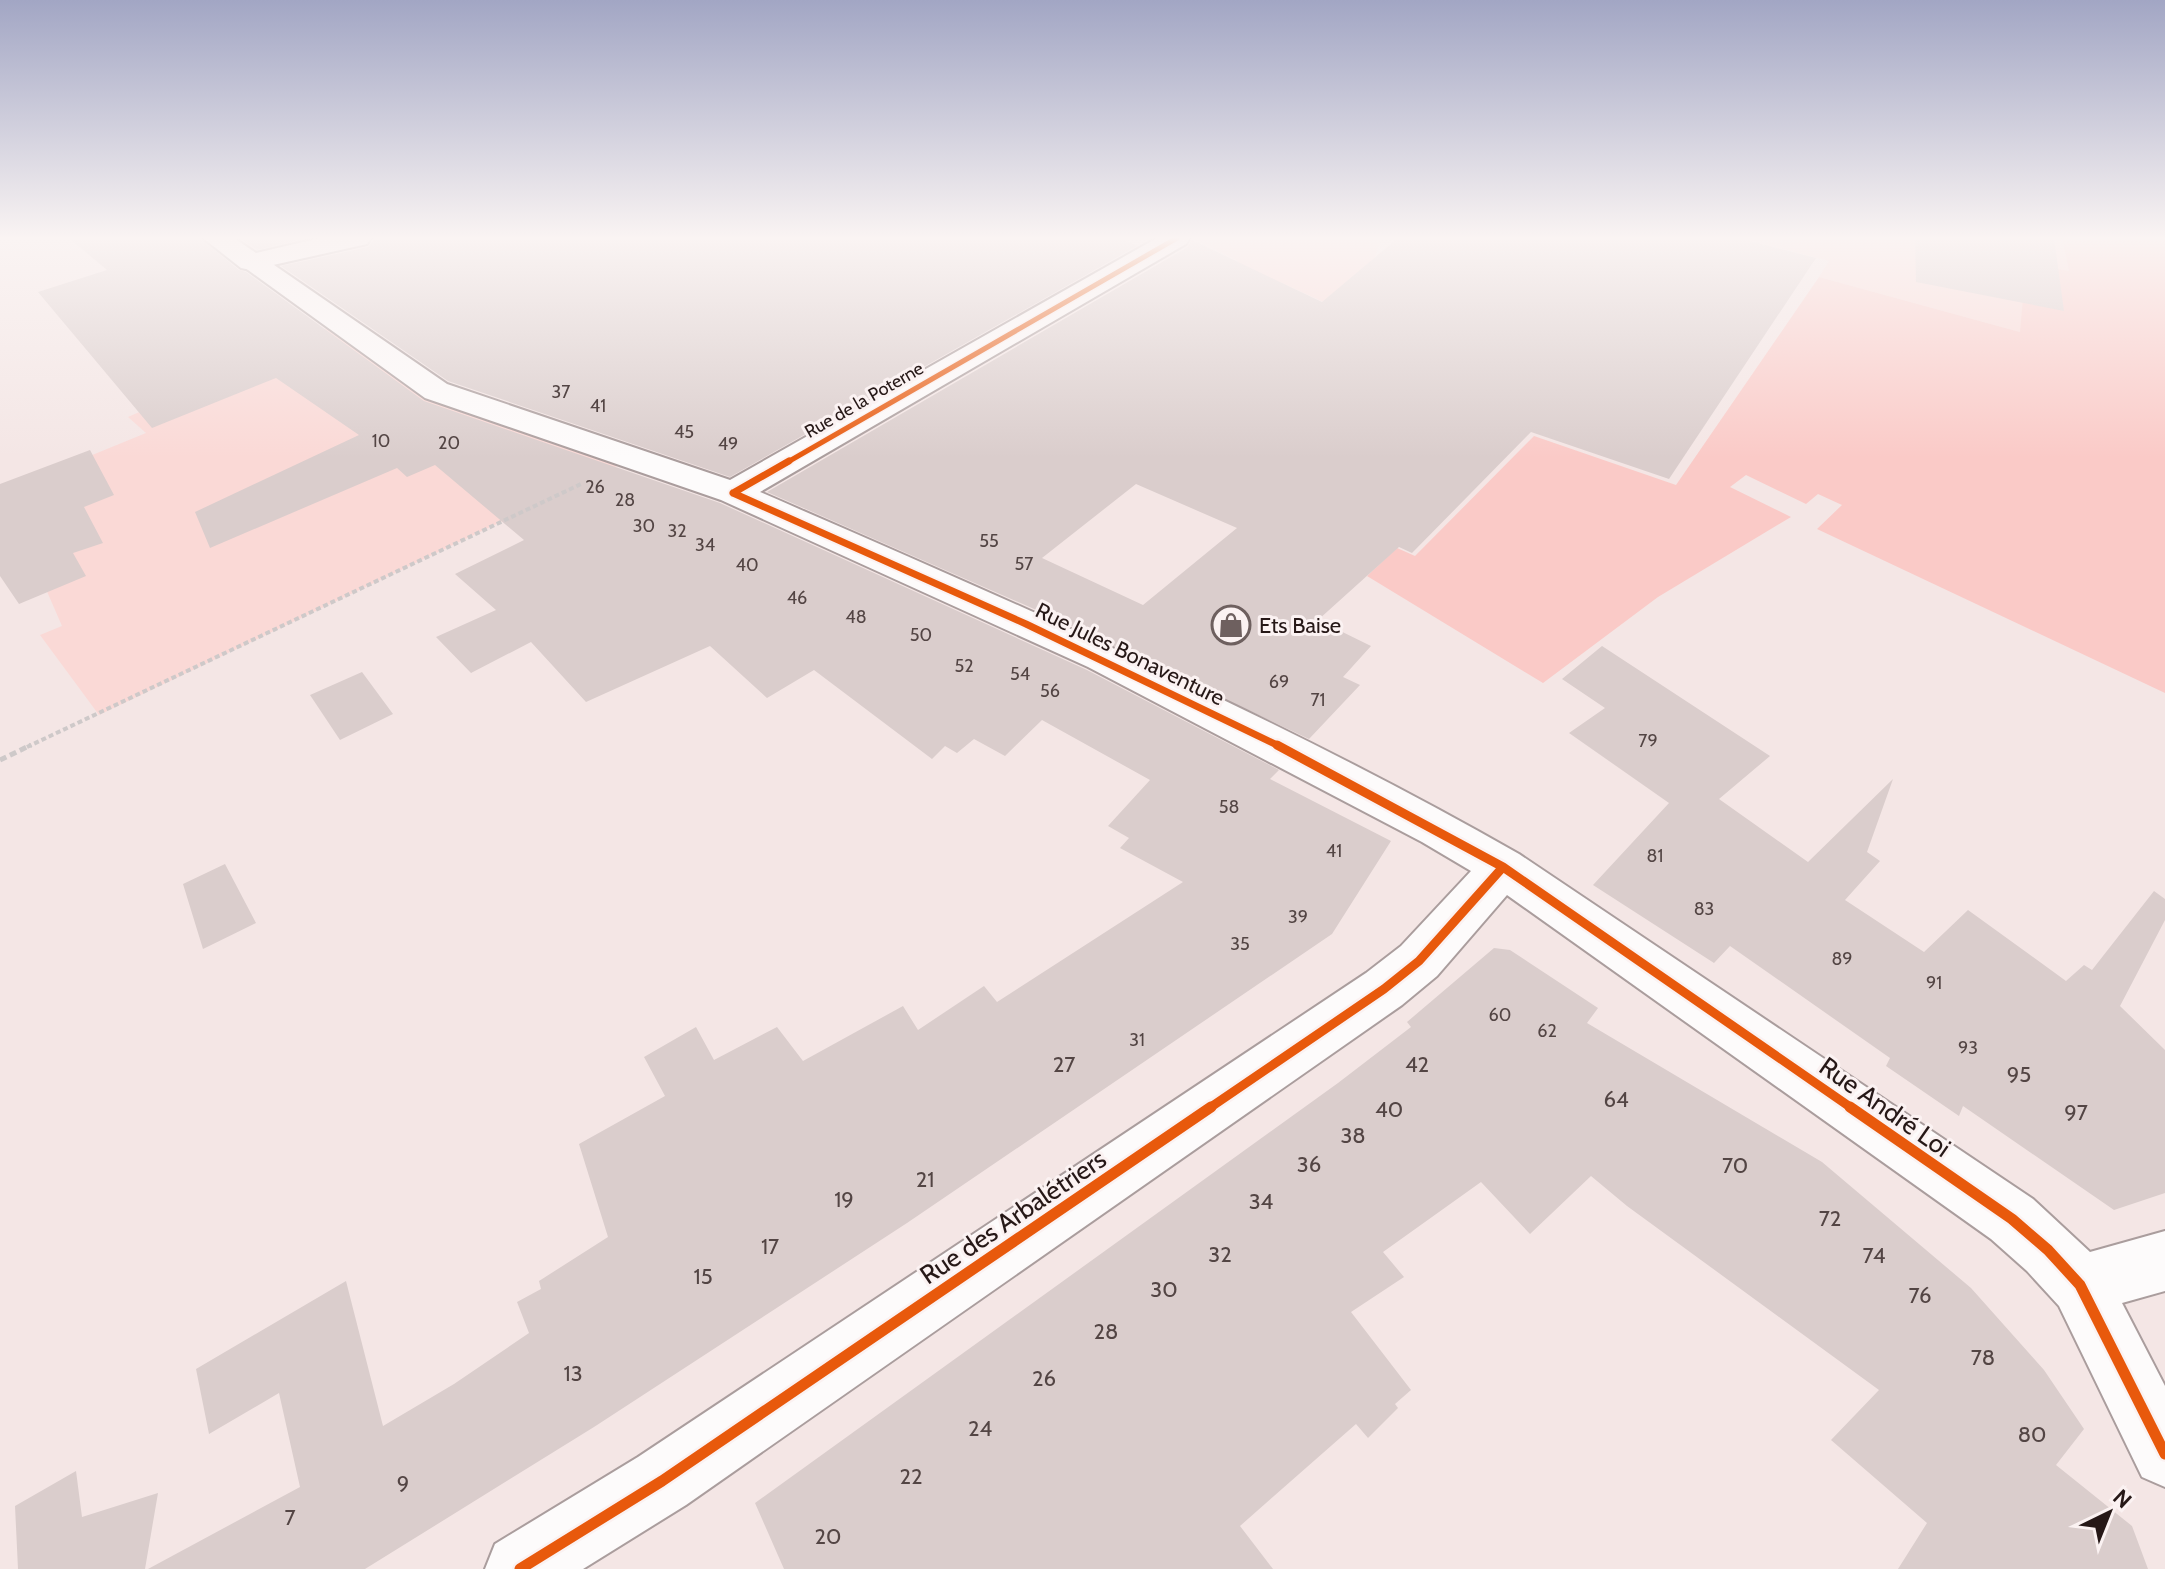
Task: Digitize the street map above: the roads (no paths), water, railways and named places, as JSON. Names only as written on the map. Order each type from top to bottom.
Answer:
[{"type":"street","name":"Rue Jules Bonaventure","points":[[322,311],[436,391],[733,493],[1102,657],[1438,829],[1503,867]]},
{"type":"street","name":"Rue de la Poterne","points":[[733,493],[1050,311]]},
{"type":"street","name":"Rue André Loi","points":[[1503,867],[2012,1219],[2048,1250],[2080,1285],[2165,1454]]},
{"type":"street","name":"Rue des Arbalétriers","points":[[520,1569],[662,1481],[1384,989],[1419,961],[1503,867]]},
{"type":"street","points":[[2080,1285],[2165,1261]]},
{"type":"place","name":"Ets Baise","points":[[1231,625]]}]
